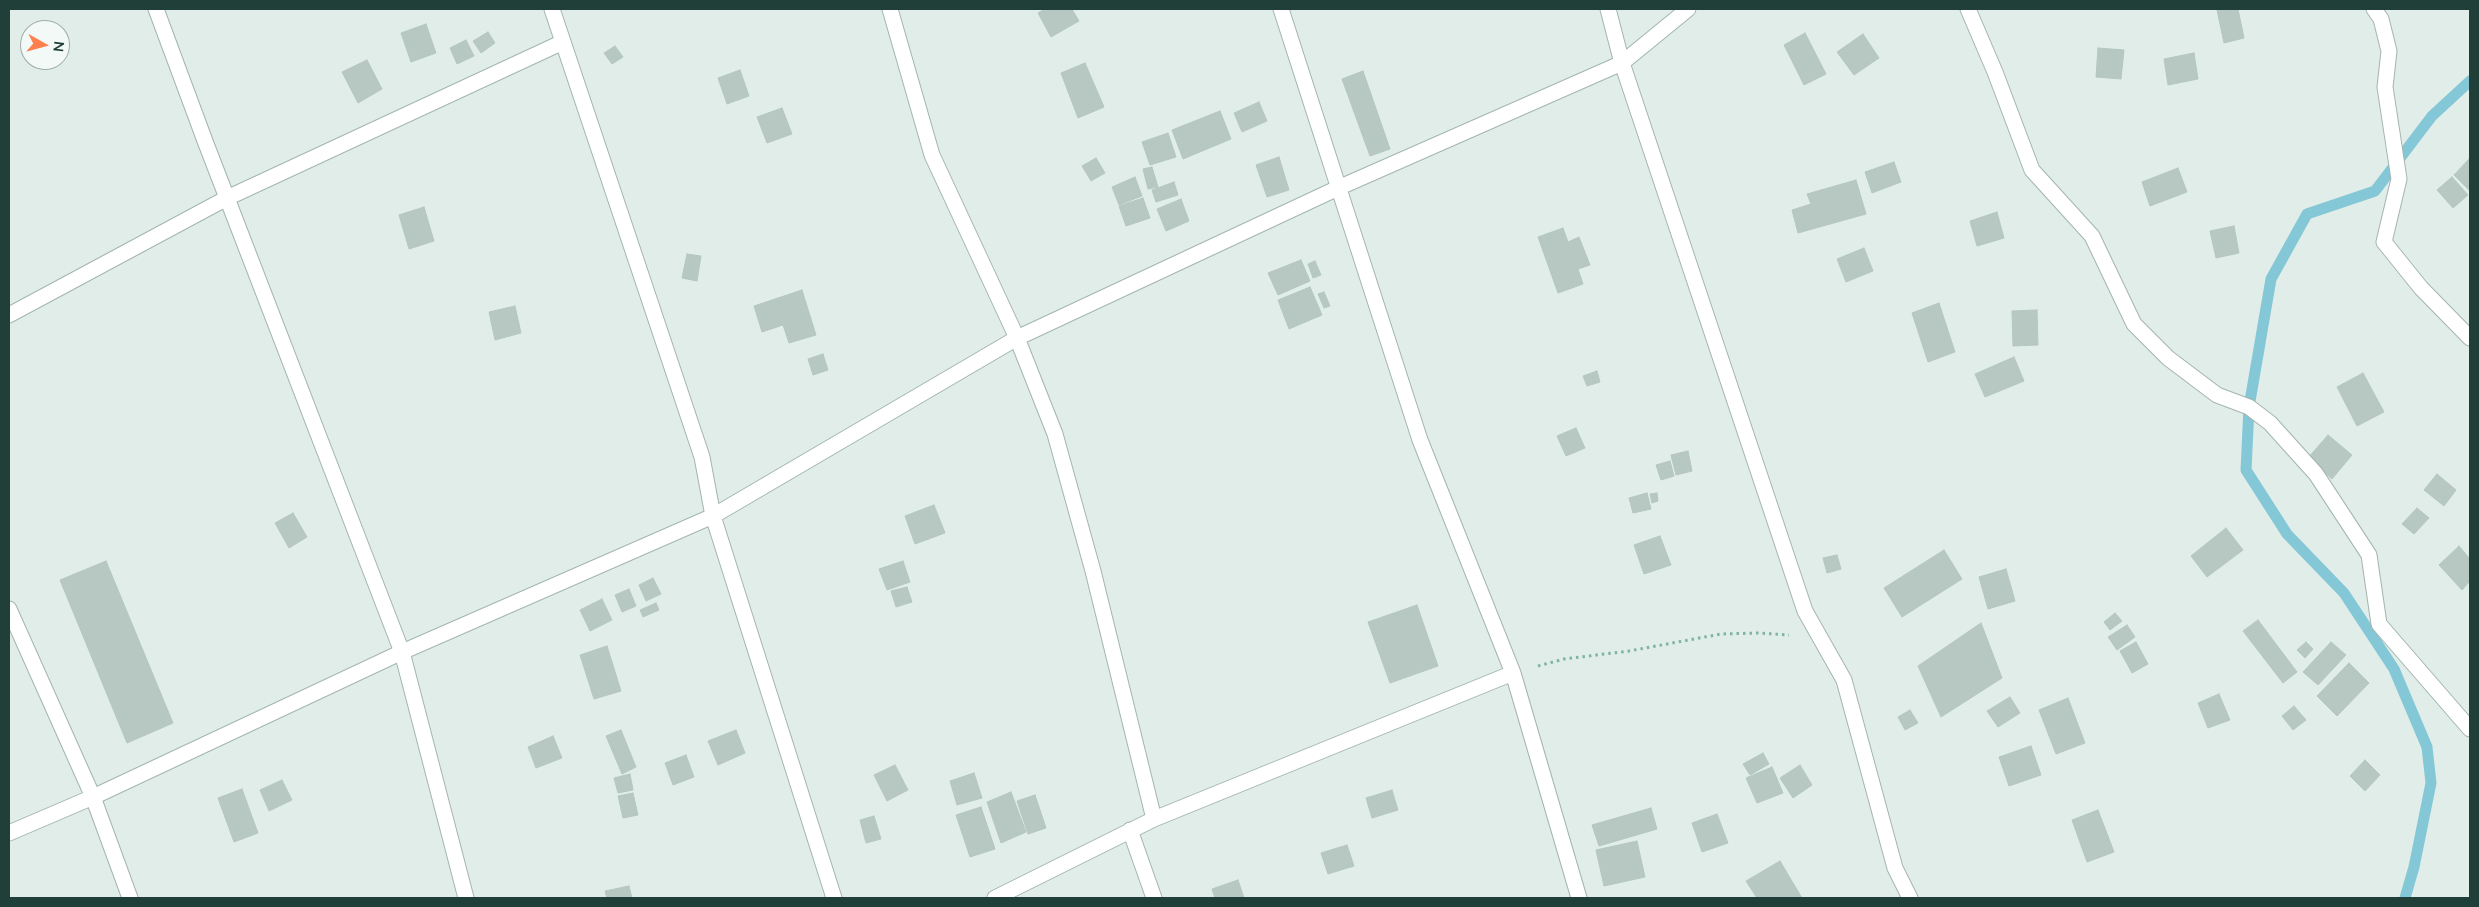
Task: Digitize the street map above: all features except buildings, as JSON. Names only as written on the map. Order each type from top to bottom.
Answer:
[{"type":"street","points":[[156,9],[402,652],[466,898]]},
{"type":"street","points":[[552,9],[702,457],[713,516],[834,898]]},
{"type":"street","points":[[890,9],[932,155],[1017,338],[1055,434],[1093,571],[1154,819]]},
{"type":"street","points":[[1281,9],[1420,440],[1513,673],[1579,898]]},
{"type":"street","points":[[1608,9],[1622,63],[1805,611],[1844,680],[1895,868],[1910,898]]},
{"type":"street","points":[[9,833],[93,797],[402,652],[713,516],[1017,338],[1338,188],[1622,63],[1688,9]]},
{"type":"street","points":[[1968,9],[1995,72],[2032,170],[2092,236],[2134,324],[2168,358],[2217,395],[2249,407],[2270,423],[2316,474],[2369,555],[2379,624],[2470,728]]},
{"type":"street","points":[[2374,9],[2381,19],[2388,51],[2385,87],[2399,179],[2384,242],[2421,288],[2470,338]]},
{"type":"street","points":[[9,315],[227,198],[563,42]]},
{"type":"street","points":[[9,609],[93,797],[130,898]]},
{"type":"street","points":[[995,898],[1154,819],[1513,673]]},
{"type":"street","points":[[1130,830],[1154,898]]},
{"type":"path","points":[[1513,673],[1564,659],[1629,651],[1722,634],[1783,634],[1822,641]]},
{"type":"waterway","points":[[2405,898],[2414,867],[2431,783],[2427,747],[2394,669],[2344,593],[2287,534],[2246,470],[2249,407],[2271,279],[2307,214],[2375,191],[2432,116],[2470,81]]}]
